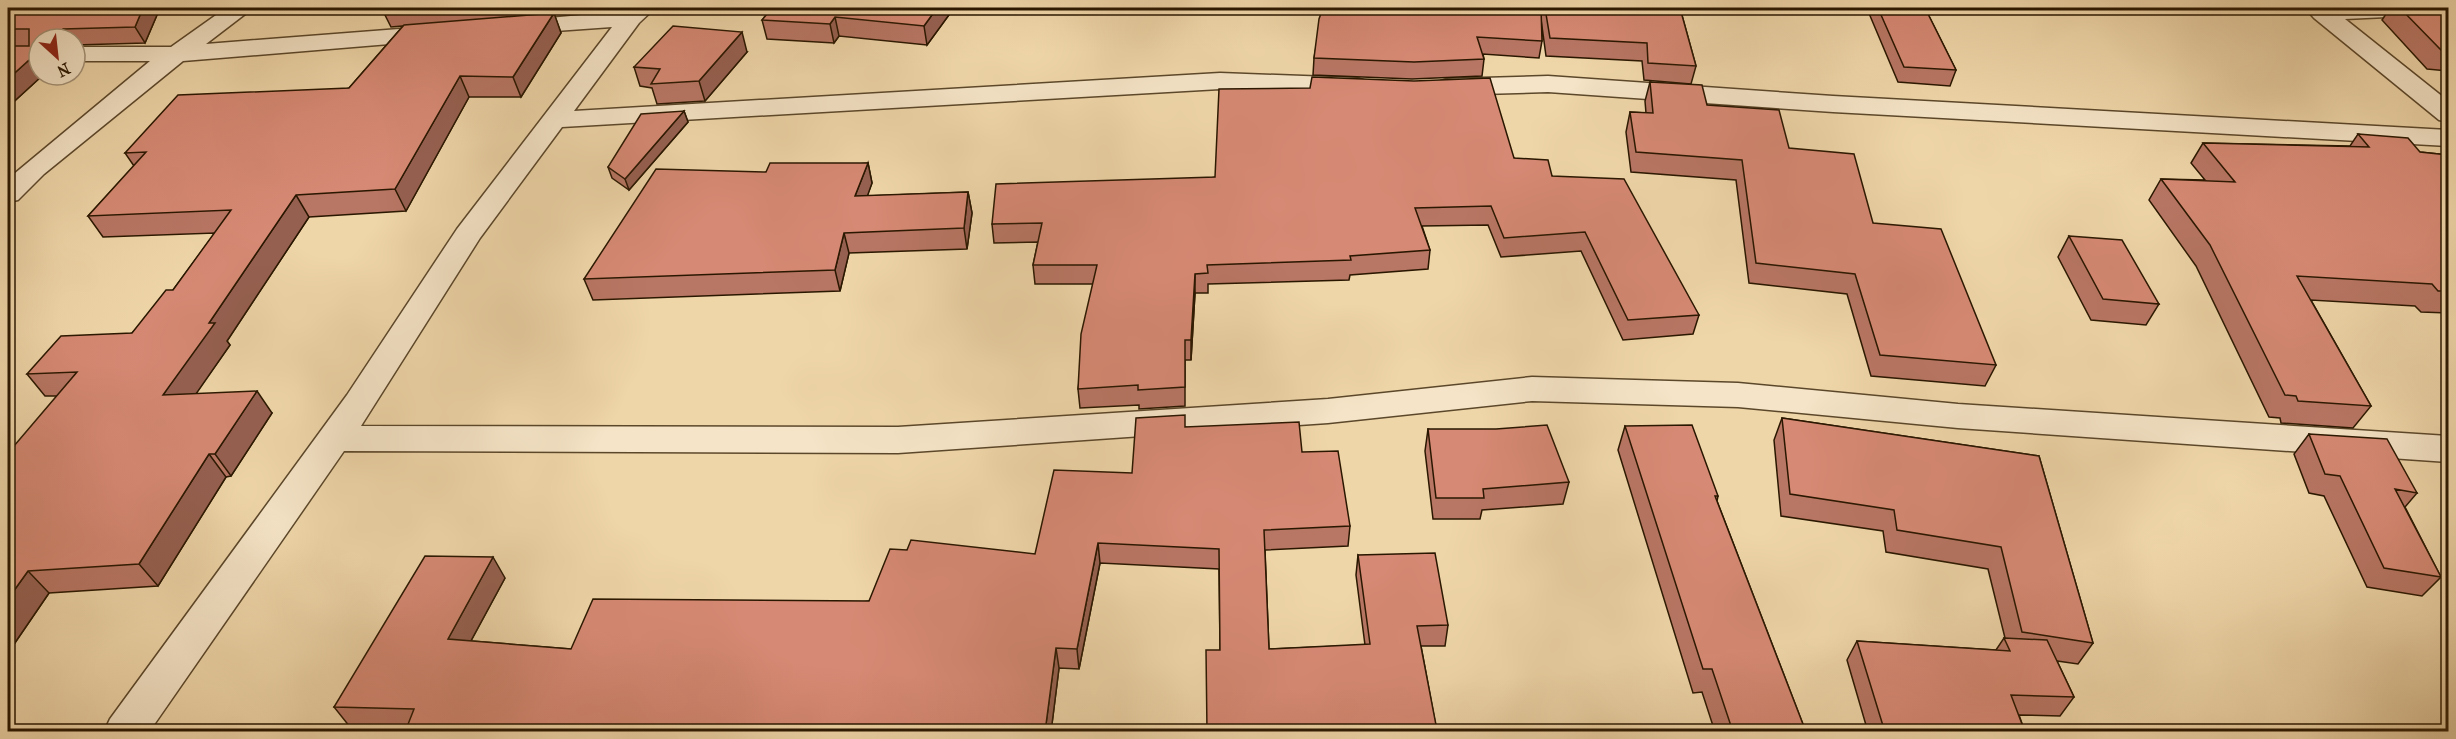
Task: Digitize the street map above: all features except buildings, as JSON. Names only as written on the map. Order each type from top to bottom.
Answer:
[{"type":"street","points":[[8,194],[34,168],[174,54],[240,8]]},
{"type":"street","points":[[2319,10],[2387,10],[2448,14]]},
{"type":"street","points":[[2319,10],[2448,114]]},
{"type":"street","points":[[490,29],[637,13]]},
{"type":"street","points":[[125,732],[335,438],[467,235],[637,13]]},
{"type":"street","points":[[87,54],[174,54],[455,32]]},
{"type":"street","points":[[553,120],[1220,81],[1378,87]]},
{"type":"street","points":[[1424,88],[1548,84],[1844,105],[2448,138]]},
{"type":"street","points":[[335,438],[898,440],[1328,411],[1532,389],[1738,396],[1958,416],[2448,449]]}]
